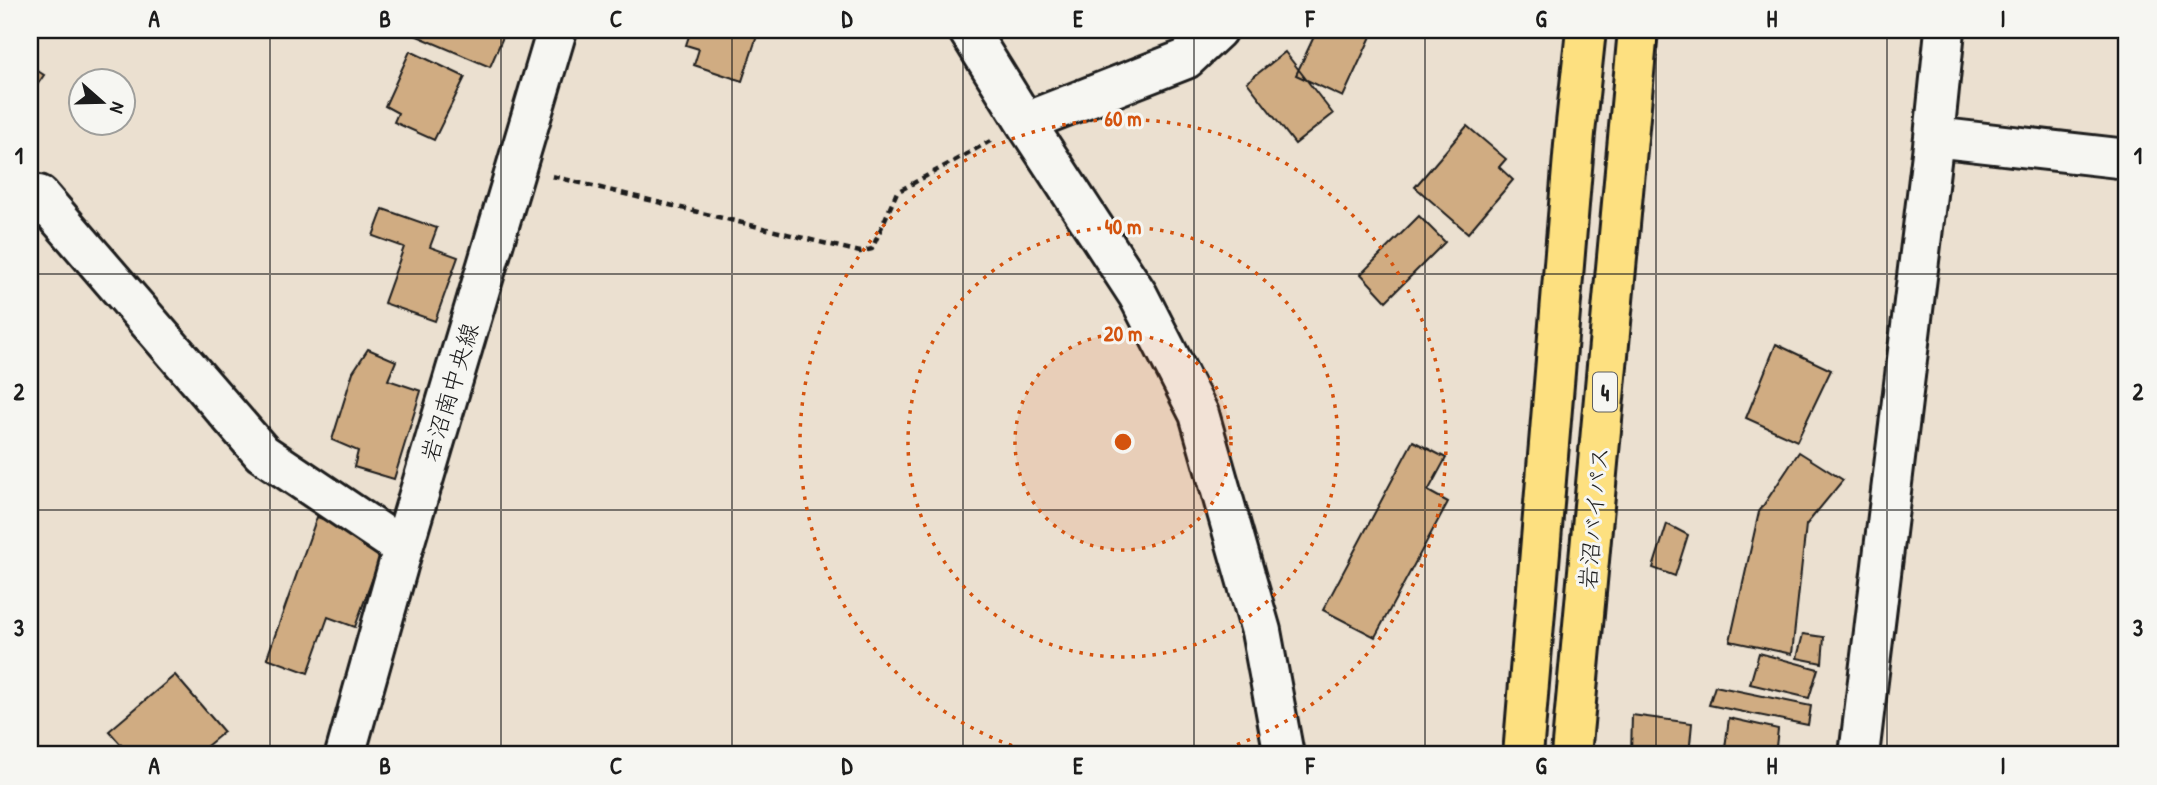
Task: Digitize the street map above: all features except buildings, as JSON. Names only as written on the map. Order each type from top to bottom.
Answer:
[{"type":"highway","name":"岩沼バイパス","points":[[1523,755],[1586,30]]},
{"type":"highway","name":"岩沼バイパス","points":[[1571,755],[1638,30]]},
{"type":"street","name":"岩沼南中央線","points":[[345,755],[403,548],[557,30]]},
{"type":"street","points":[[968,30],[1138,295],[1199,414],[1261,631],[1284,755]]},
{"type":"street","points":[[1025,122],[1186,60],[1217,30]]},
{"type":"street","points":[[1859,755],[1945,30]]},
{"type":"street","points":[[1934,138],[2127,159]]},
{"type":"street","points":[[30,210],[39,195],[262,453],[403,548]]},
{"type":"path","points":[[516,167],[860,253],[872,249],[897,192],[1025,122]]}]
